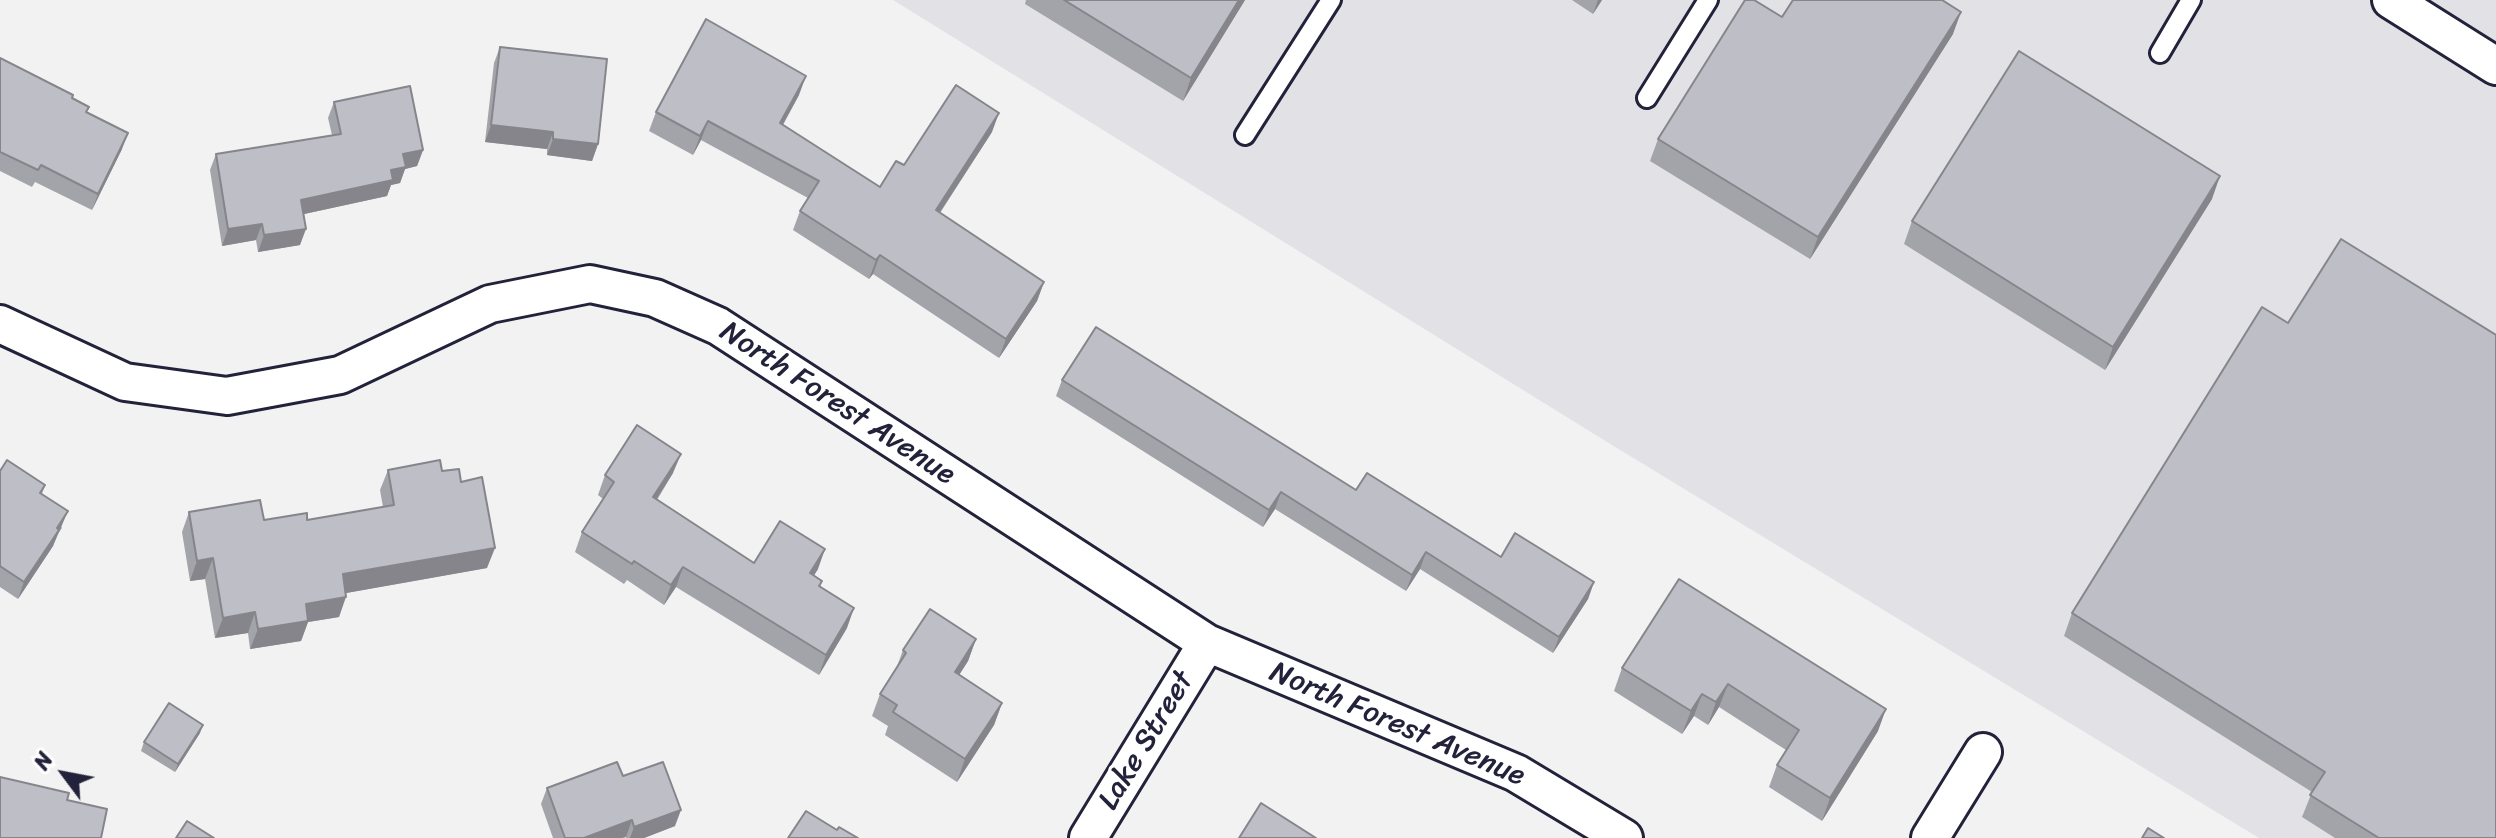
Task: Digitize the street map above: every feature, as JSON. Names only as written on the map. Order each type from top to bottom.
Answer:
[{"type":"street","points":[[2391,0],[2496,66]]},
{"type":"street","name":"North Forest Avenue","points":[[0,324],[125,382],[227,396],[340,375],[490,304],[590,284],[655,298],[718,326],[1207,643],[1516,773],[1624,838]]},
{"type":"street","name":"Lake Street","points":[[1088,838],[1207,643]]},
{"type":"street","points":[[1930,838],[1983,752]]},
{"type":"lane","points":[[1245,135],[1331,0]]},
{"type":"lane","points":[[1647,98],[1708,0]]},
{"type":"lane","points":[[2160,53],[2191,0]]},
{"type":"shaded area","points":[[893,0],[2496,0],[2496,838],[2259,838],[1607,442]]},
{"type":"building","points":[[1064,0],[1239,0],[1191,78]]},
{"type":"building","points":[[1745,0],[1754,0],[1782,17],[1793,0],[1942,0],[1961,12],[1818,237],[1658,139]]},
{"type":"building","points":[[706,19],[806,76],[780,123],[880,187],[896,161],[904,165],[956,85],[999,113],[936,210],[1044,282],[1006,339],[880,255],[876,260],[800,211],[819,181],[708,121],[700,136],[656,112]]},
{"type":"building","points":[[500,47],[607,59],[598,144],[553,139],[553,132],[491,125]]},
{"type":"building","points":[[2019,51],[2220,176],[2113,347],[1912,221]]},
{"type":"building","points":[[0,58],[73,95],[72,98],[89,107],[86,112],[128,133],[98,194],[41,165],[38,170],[0,152]]},
{"type":"building","points":[[410,86],[423,150],[403,154],[406,167],[391,170],[393,180],[301,200],[306,229],[264,235],[262,224],[228,229],[216,154],[341,134],[334,102]]},
{"type":"building","points":[[2341,239],[2496,335],[2496,838],[2379,838],[2310,795],[2325,772],[2072,613],[2262,307],[2288,323]]},
{"type":"building","points":[[1096,327],[1356,490],[1367,473],[1501,557],[1515,533],[1594,582],[1559,637],[1426,552],[1412,575],[1281,492],[1269,510],[1062,380]]},
{"type":"building","points":[[637,425],[681,454],[653,497],[754,563],[780,521],[825,549],[810,573],[822,581],[819,586],[854,608],[826,655],[683,567],[671,585],[582,532],[614,482],[605,475]]},
{"type":"building","points":[[7,460],[45,485],[40,493],[68,511],[24,582],[0,566],[0,471]]},
{"type":"building","points":[[440,460],[442,471],[459,469],[461,482],[482,477],[495,548],[343,574],[346,597],[306,604],[308,621],[258,629],[255,612],[223,618],[213,558],[197,561],[189,512],[260,500],[264,520],[307,513],[307,520],[394,505],[388,470]]},
{"type":"building","points":[[1679,579],[1886,709],[1830,798],[1777,765],[1799,730],[1728,684],[1716,702],[1702,694],[1691,711],[1622,668]]},
{"type":"building","points":[[930,609],[976,639],[955,672],[1002,703],[965,759],[893,712],[897,705],[880,694],[906,653],[903,650]]},
{"type":"building","points":[[169,703],[203,725],[178,764],[144,742]]},
{"type":"building","points":[[617,762],[623,776],[663,762],[681,810],[634,827],[632,820],[584,838],[565,838],[547,788]]},
{"type":"building","points":[[0,777],[69,793],[67,800],[107,809],[101,838],[0,838]]},
{"type":"building","points":[[1261,803],[1316,838],[1239,838]]},
{"type":"building","points":[[806,811],[837,830],[839,827],[858,838],[788,838]]},
{"type":"building","points":[[187,821],[214,838],[176,838]]},
{"type":"building","points":[[2148,828],[2164,838],[2142,838]]}]
